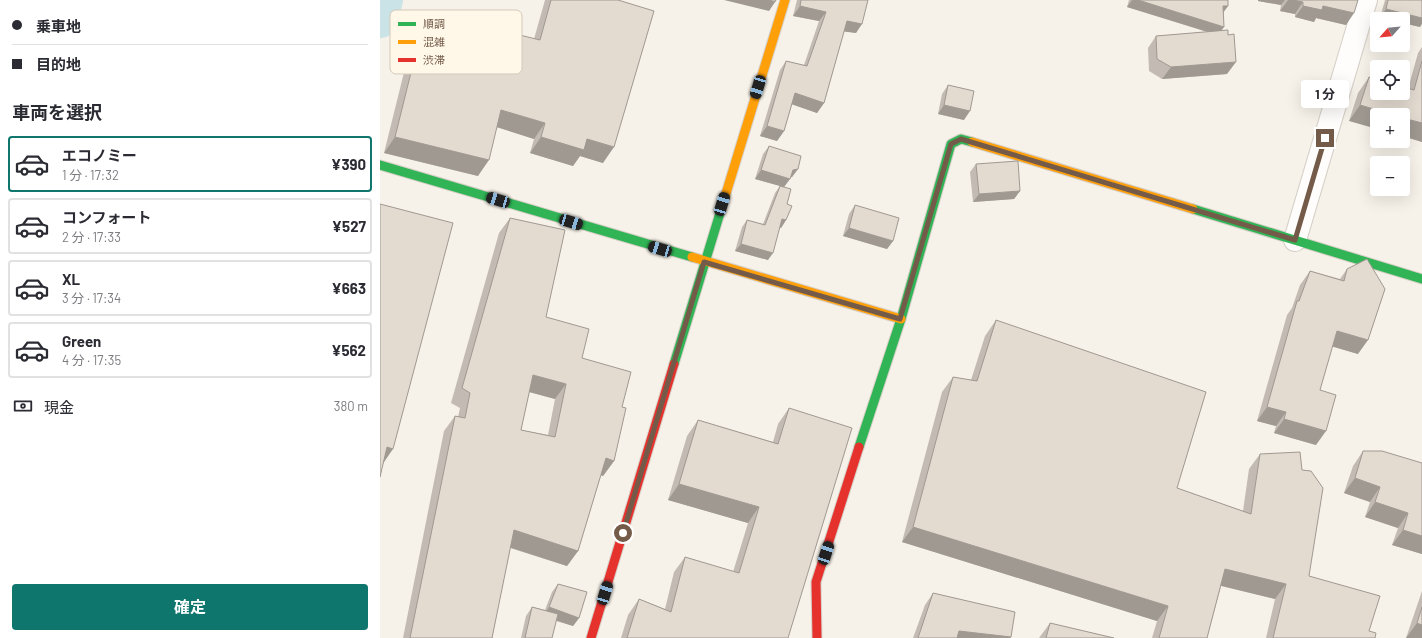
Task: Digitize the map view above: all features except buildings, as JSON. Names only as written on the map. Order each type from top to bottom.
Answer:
[{"type":"street","points":[[591,638],[704,262],[785,0]]},
{"type":"street","points":[[1295,240],[1366,0]]},
{"type":"street","points":[[817,638],[816,582],[900,319],[951,144],[961,139],[1422,280]]},
{"type":"street","points":[[380,165],[900,319]]},
{"type":"waterway","points":[[380,20],[385,0]]},
{"type":"traffic: fast","points":[[859,447],[901,319],[951,144],[961,139],[972,142]]},
{"type":"traffic: fast","points":[[380,165],[692,257]]},
{"type":"traffic: fast","points":[[674,364],[724,200]]},
{"type":"traffic: fast","points":[[1193,209],[1422,279]]},
{"type":"traffic: slow","points":[[724,200],[785,0]]},
{"type":"traffic: slow","points":[[972,142],[1193,209]]},
{"type":"traffic: slow","points":[[692,257],[901,319]]},
{"type":"traffic: jam","points":[[591,638],[674,364]]},
{"type":"traffic: jam","points":[[817,638],[816,582],[859,447]]},
{"type":"route","points":[[623,533],[704,262],[900,319],[951,144],[961,139],[1295,240],[1325,138]]}]
